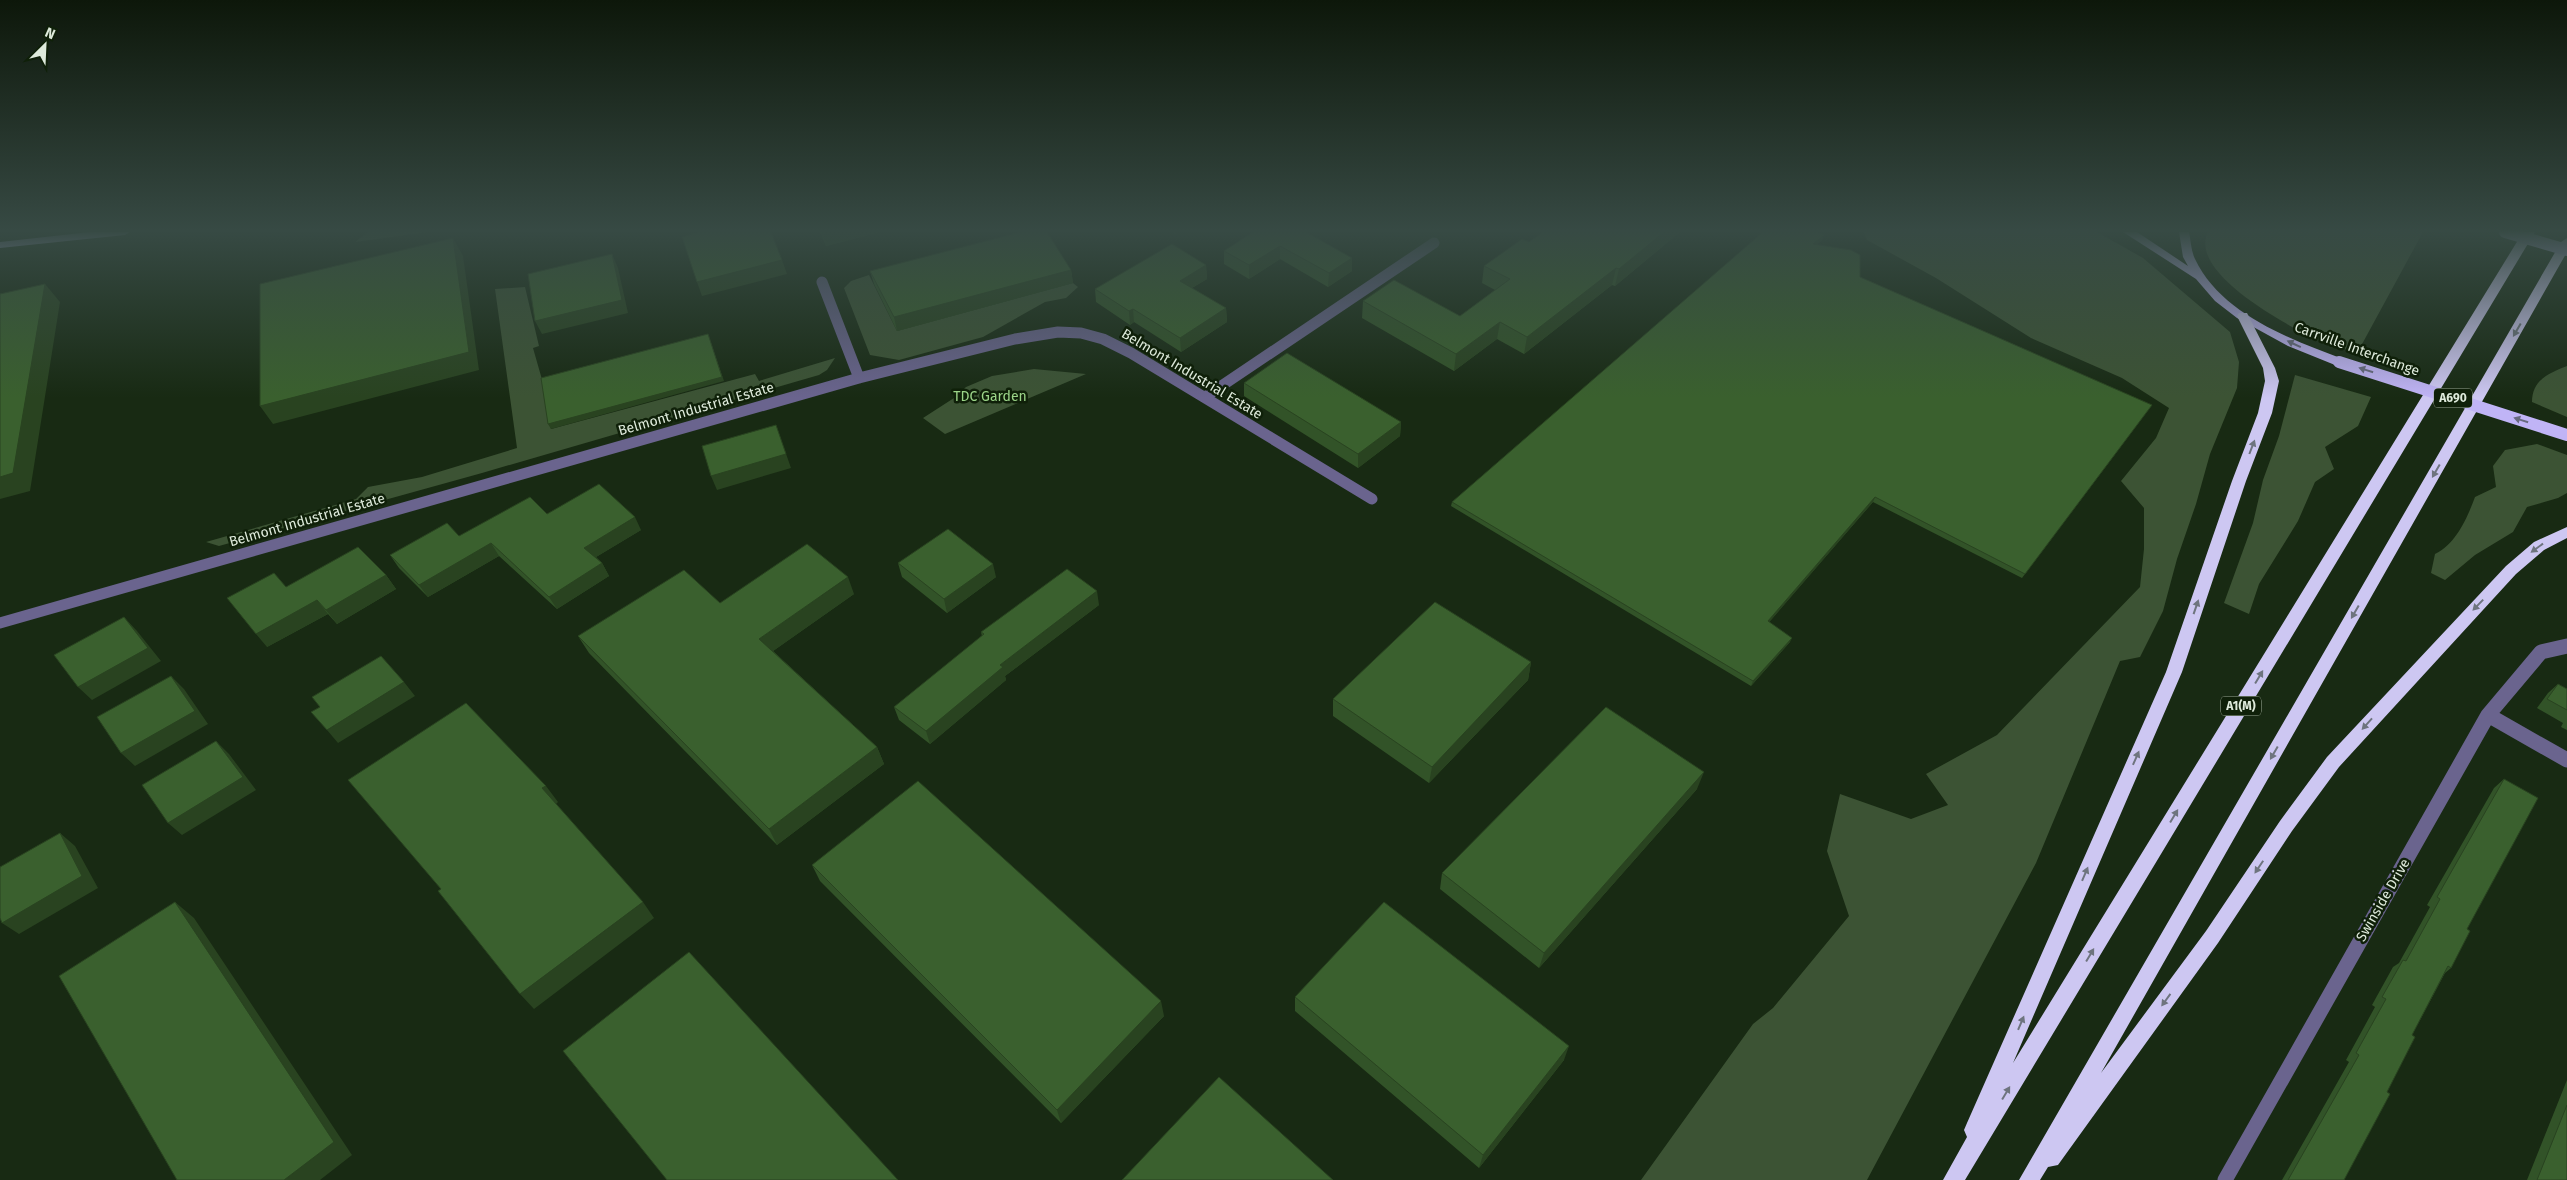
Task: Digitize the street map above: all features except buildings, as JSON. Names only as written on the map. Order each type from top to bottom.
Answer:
[{"type":"highway","name":"Carrville Interchange","points":[[2209,287],[2243,316],[2304,349],[2567,435]]},
{"type":"highway","name":"A1(M)","points":[[1953,1180],[2496,287]]},
{"type":"highway","points":[[2029,1180],[2541,287]]},
{"type":"highway","points":[[1953,1180],[2174,672],[2239,481],[2265,413],[2272,382],[2269,368],[2243,316]]},
{"type":"highway","points":[[2036,1180],[2212,937],[2286,826],[2333,762],[2428,657],[2511,570],[2540,546],[2567,532]]},
{"type":"street","points":[[824,287],[858,378]]},
{"type":"street","points":[[1205,397],[1368,287]]},
{"type":"street","name":"Belmont Industrial Estate","points":[[0,623],[858,378],[1014,339],[1058,332],[1081,333],[1103,339],[1130,353],[1372,499]]},
{"type":"street","name":"Swinside Drive","points":[[2225,1180],[2488,715],[2541,652],[2567,646]]},
{"type":"street","points":[[2488,715],[2567,760]]},
{"type":"green space","points":[[525,287],[539,346],[533,348],[543,383],[551,429],[755,374],[759,381],[835,358],[827,370],[819,375],[482,473],[219,546],[206,542],[356,499],[368,487],[422,477],[517,448],[495,289]]},
{"type":"green space","points":[[875,287],[897,331],[1058,287],[1078,287],[1066,298],[1045,302],[983,337],[899,360],[870,355],[844,288]]},
{"type":"green space","points":[[1950,287],[2177,287],[2230,332],[2239,362],[2237,388],[2210,454],[2196,504],[2177,559],[2163,611],[2140,657],[2120,661],[2036,863],[1867,1180],[1641,1180],[1753,1024],[1773,1008],[1849,916],[1827,851],[1840,794],[1911,819],[1948,805],[1926,774],[1997,735],[2140,587],[2144,549],[2144,508],[2121,481],[2156,438],[2169,408],[2122,378],[2031,338]]},
{"type":"green space","points":[[2234,287],[2393,287],[2361,346],[2350,349],[2339,349],[2311,337],[2261,308]]},
{"type":"green space","points":[[2567,366],[2567,417],[2532,402],[2538,383],[2554,371]]},
{"type":"green space","name":"TDC Garden","points":[[1034,369],[1086,374],[945,434],[923,418],[954,398],[966,387],[992,376]]},
{"type":"green space","points":[[2295,375],[2371,397],[2358,426],[2325,447],[2334,469],[2315,482],[2298,521],[2259,584],[2249,614],[2224,603],[2253,523],[2263,480],[2279,436]]},
{"type":"green space","points":[[2537,444],[2567,455],[2567,493],[2558,498],[2527,507],[2513,532],[2475,555],[2445,580],[2431,573],[2435,554],[2455,537],[2465,521],[2475,497],[2496,487],[2493,466],[2505,450]]}]
